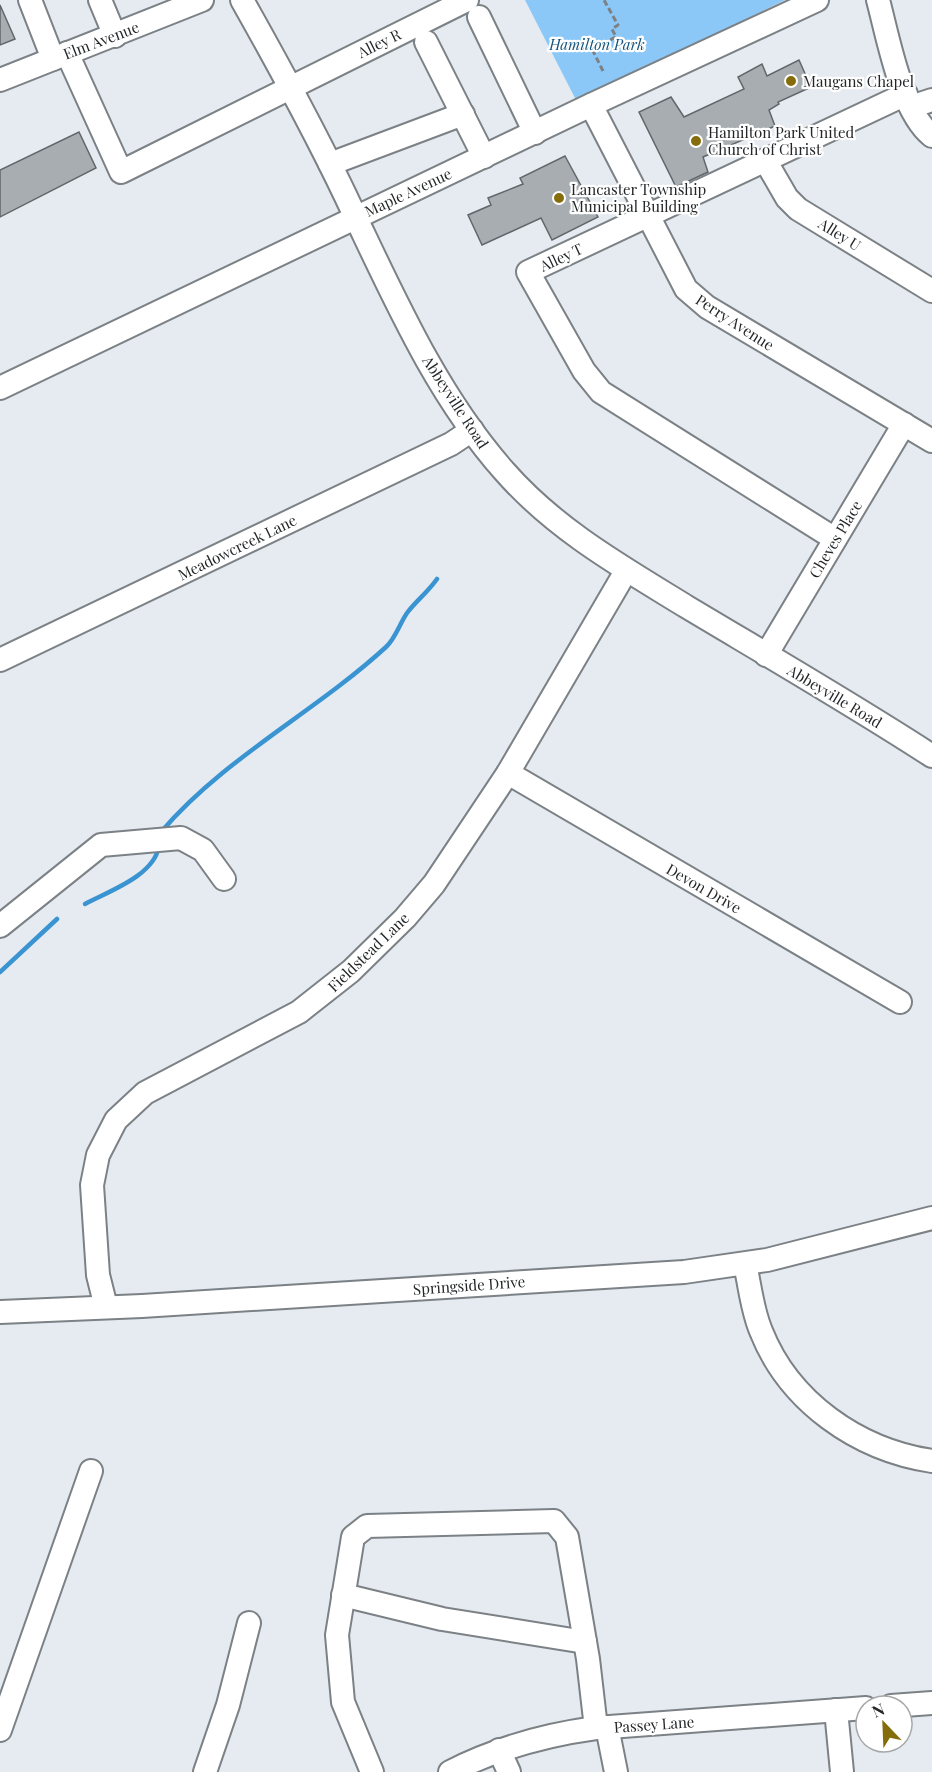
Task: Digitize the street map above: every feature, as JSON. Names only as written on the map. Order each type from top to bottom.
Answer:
[{"type":"street","points":[[30,0],[60,56]]},
{"type":"street","points":[[100,0],[115,36]]},
{"type":"street","name":"Elm Avenue","points":[[0,80],[202,0]]},
{"type":"street","name":"Abbeyville Road","points":[[242,0],[292,89],[412,332],[472,430],[504,472],[536,504],[573,534],[626,571],[864,712],[932,756]]},
{"type":"street","name":"Maple Avenue","points":[[0,388],[591,105],[817,0]]},
{"type":"street","points":[[878,0],[925,130],[932,136]]},
{"type":"street","points":[[473,9],[535,133]]},
{"type":"street","name":"Alley R","points":[[60,56],[121,172],[292,89],[335,65],[473,9]]},
{"type":"street","points":[[426,42],[484,157]]},
{"type":"street","name":"Alley T","points":[[835,539],[601,392],[584,371],[528,272],[765,160],[916,100]]},
{"type":"street","name":"Perry Avenue","points":[[591,105],[686,289],[707,308],[932,441]]},
{"type":"street","points":[[330,164],[463,114]]},
{"type":"street","name":"Alley U","points":[[765,160],[787,198],[798,208],[932,291]]},
{"type":"street","name":"Cheves Place","points":[[766,655],[904,424]]},
{"type":"street","name":"Meadowcreek Lane","points":[[0,660],[430,454],[472,430]]},
{"type":"street","name":"Fieldstead Lane","points":[[106,1307],[98,1275],[92,1185],[98,1155],[116,1120],[145,1093],[299,1012],[351,971],[434,884],[508,774],[626,571]]},
{"type":"street","name":"Devon Drive","points":[[508,774],[900,1002]]},
{"type":"street","points":[[0,927],[101,845],[181,838],[203,850],[224,879]]},
{"type":"street","name":"Springside Drive","points":[[0,1312],[684,1272],[745,1264],[827,1246],[901,1224],[932,1218]]},
{"type":"street","points":[[745,1264],[761,1332],[772,1355],[804,1397],[830,1420],[880,1448],[932,1461]]},
{"type":"street","points":[[0,1730],[91,1471]]},
{"type":"street","points":[[372,1772],[344,1702],[337,1635],[353,1537],[367,1526],[554,1521],[567,1537],[601,1727],[616,1772]]},
{"type":"street","points":[[343,1595],[442,1619],[585,1642]]},
{"type":"street","points":[[205,1772],[228,1705],[249,1623]]},
{"type":"street","points":[[914,1704],[932,1703]]},
{"type":"street","name":"Passey Lane","points":[[450,1772],[499,1750],[557,1733],[601,1727],[854,1709]]},
{"type":"street","points":[[836,1710],[843,1772]]},
{"type":"street","points":[[499,1750],[509,1772]]},
{"type":"path","points":[[603,71],[592,49],[616,37],[612,29],[618,26],[604,0]]},
{"type":"green space","name":"Hamilton Park","points":[[525,0],[785,0],[577,102]]},
{"type":"building","points":[[0,5],[15,39],[0,45]]},
{"type":"building","name":"Hamilton Park United Church of Christ","points":[[799,60],[811,87],[778,102],[779,104],[769,110],[775,126],[703,157],[708,172],[676,187],[639,112],[671,97],[684,117],[744,89],[738,77],[762,64],[767,76]]},
{"type":"building","points":[[79,132],[96,168],[0,217],[0,170]]},
{"type":"building","name":"Lancaster Township Municipal Building","points":[[565,156],[598,217],[552,240],[541,218],[482,245],[468,215],[491,205],[488,198],[523,184],[520,178]]},
{"type":"waterway","points":[[161,832],[213,781],[358,671],[386,647],[407,613],[437,579]]},
{"type":"waterway","points":[[85,904],[140,874],[149,866],[159,846]]},
{"type":"waterway","points":[[0,972],[57,919]]},
{"type":"place","name":"Maugans Chapel","points":[[791,81]]},
{"type":"place","name":"Hamilton Park United Church of Christ","points":[[696,141]]},
{"type":"place","name":"Lancaster Township Municipal Building","points":[[559,198]]}]
